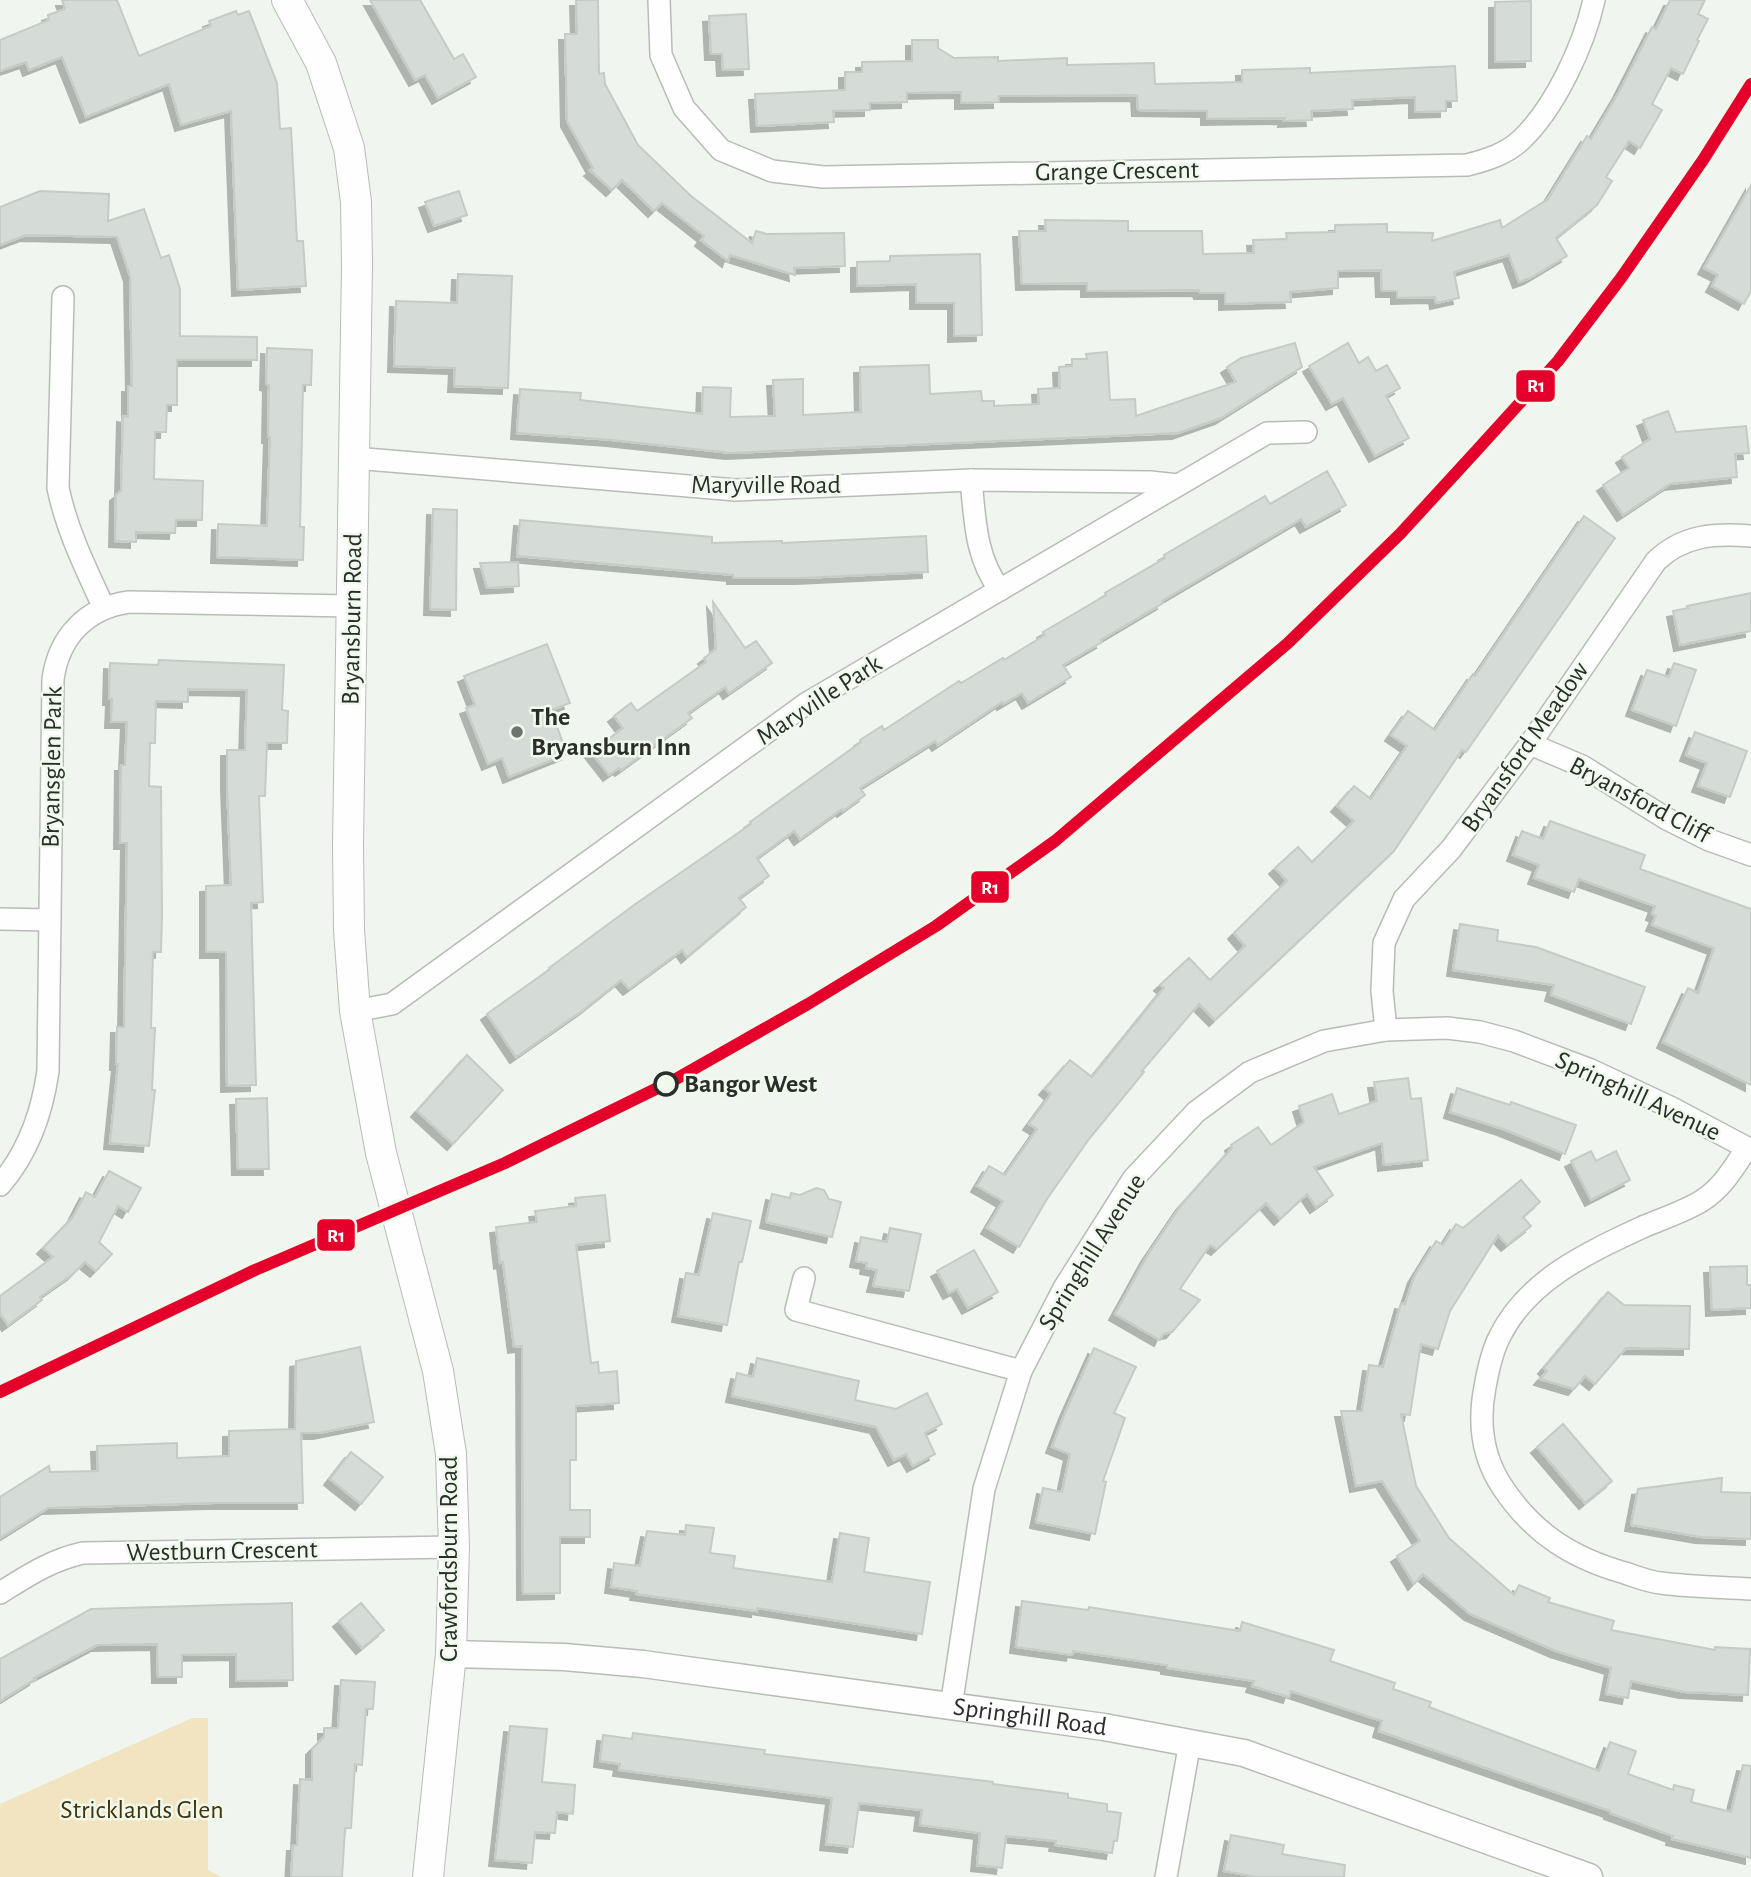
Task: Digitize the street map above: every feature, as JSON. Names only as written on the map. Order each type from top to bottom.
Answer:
[{"type":"main road","name":"Bryansburn Road","points":[[287,0],[321,63],[346,138],[354,178],[357,264],[349,930],[355,1011],[385,1171],[406,1246]]},
{"type":"main road","name":"Crawfordsburn Road","points":[[406,1246],[438,1371],[451,1454],[454,1547],[452,1654],[428,1877]]},
{"type":"street","name":"Grange Crescent","points":[[659,0],[661,55],[684,108],[720,150],[772,171],[823,177],[1467,165],[1505,152],[1522,139],[1543,113],[1565,78],[1584,36],[1594,0]]},
{"type":"street","points":[[63,297],[58,488],[73,541],[104,608]]},
{"type":"street","name":"Maryville Park","points":[[355,1011],[392,1004],[807,703],[1267,433],[1306,432]]},
{"type":"street","name":"Maryville Road","points":[[354,458],[736,490],[971,480],[1150,482],[1178,485]]},
{"type":"street","points":[[971,480],[975,535],[988,575],[1000,590]]},
{"type":"street","name":"Bryansford Meadow","points":[[1386,1030],[1382,991],[1384,943],[1404,898],[1451,849],[1530,744],[1656,561],[1670,548],[1697,537],[1730,534],[1751,536]]},
{"type":"street","name":"Bryansglen Park","points":[[0,1185],[19,1159],[31,1136],[48,1072],[53,679],[55,664],[68,635],[79,623],[104,608],[129,602],[352,606]]},
{"type":"street","name":"Bryansford Cliff","points":[[1530,744],[1582,766],[1667,819],[1709,840],[1751,855]]},
{"type":"street","points":[[0,919],[49,920]]},
{"type":"street","name":"Springhill Avenue","points":[[951,1707],[984,1489],[1021,1371],[1064,1288],[1133,1179],[1196,1112],[1250,1072],[1324,1041],[1386,1030],[1447,1028],[1480,1032],[1514,1041],[1591,1070],[1672,1108],[1749,1149]]},
{"type":"street","points":[[1749,1149],[1722,1185],[1702,1201],[1591,1250],[1550,1278],[1517,1309],[1500,1336],[1488,1371],[1482,1404],[1483,1444],[1489,1467],[1522,1514],[1548,1538],[1571,1553],[1600,1566],[1660,1583],[1751,1589]]},
{"type":"street","points":[[804,1278],[796,1310],[1021,1371]]},
{"type":"street","name":"Westburn Crescent","points":[[0,1593],[45,1565],[83,1552],[454,1547]]},
{"type":"street","name":"Springhill Road","points":[[452,1654],[564,1657],[643,1664],[1104,1727],[1189,1742],[1244,1753],[1589,1877]]},
{"type":"street","points":[[1166,1877],[1189,1742]]},
{"type":"green space","name":"Stricklands Glen","points":[[192,1718],[208,1718],[208,1870],[222,1877],[0,1877],[0,1804]]},
{"type":"building","points":[[62,0],[117,0],[139,56],[211,26],[209,21],[236,11],[238,15],[249,11],[277,83],[280,129],[291,128],[297,241],[303,241],[306,286],[238,290],[231,111],[181,125],[169,84],[86,117],[62,57],[29,70],[26,62],[0,71],[0,40],[49,20],[48,15],[65,9]]},
{"type":"building","points":[[370,0],[420,0],[454,59],[463,54],[476,77],[438,98],[425,75],[415,80]]},
{"type":"building","points":[[576,0],[598,0],[599,74],[604,73],[605,84],[638,145],[691,196],[752,243],[756,231],[767,234],[844,233],[845,266],[794,268],[795,275],[730,255],[728,261],[701,240],[704,236],[662,203],[654,211],[622,180],[612,190],[590,170],[593,168],[567,121],[565,34],[577,34]]},
{"type":"building","points":[[1670,0],[1705,0],[1698,14],[1708,19],[1683,74],[1671,68],[1652,104],[1662,110],[1640,148],[1629,141],[1606,177],[1612,181],[1597,205],[1556,238],[1567,256],[1530,278],[1519,282],[1509,255],[1454,272],[1459,298],[1436,303],[1435,297],[1397,298],[1397,291],[1382,291],[1381,270],[1338,271],[1338,288],[1290,292],[1291,302],[1225,304],[1225,293],[1200,293],[1199,290],[1087,291],[1087,283],[1022,284],[1019,231],[1046,231],[1045,220],[1128,221],[1128,231],[1202,231],[1203,254],[1254,253],[1253,240],[1287,239],[1286,233],[1335,232],[1335,225],[1387,224],[1387,232],[1433,233],[1432,241],[1500,220],[1502,228],[1548,199],[1587,136],[1591,139],[1619,92],[1652,27],[1656,29]]},
{"type":"building","points":[[1531,1],[1531,61],[1495,62],[1495,2]]},
{"type":"building","points":[[746,14],[749,69],[723,70],[722,54],[711,54],[709,16]]},
{"type":"building","points":[[912,40],[938,40],[938,48],[954,58],[998,57],[998,61],[1067,58],[1067,65],[1154,63],[1155,84],[1242,82],[1242,70],[1310,68],[1310,73],[1455,66],[1457,101],[1446,101],[1446,111],[1415,112],[1415,97],[1352,100],[1353,109],[1311,111],[1312,120],[1284,121],[1285,118],[1207,119],[1207,111],[1138,110],[1137,95],[999,96],[999,102],[961,103],[961,92],[907,93],[907,102],[870,103],[870,110],[833,111],[834,122],[757,126],[755,94],[845,90],[845,72],[862,72],[862,62],[912,61]]},
{"type":"building","points":[[1751,185],[1751,291],[1744,304],[1712,286],[1718,275],[1704,268]]},
{"type":"building","points":[[40,191],[109,194],[108,221],[144,209],[161,258],[169,255],[180,289],[180,336],[257,337],[257,360],[177,360],[177,405],[167,405],[166,432],[155,432],[154,479],[203,481],[202,520],[176,520],[175,533],[136,532],[136,542],[115,541],[116,495],[121,491],[123,416],[128,417],[128,386],[132,386],[130,276],[117,237],[26,235],[0,245],[0,207]]},
{"type":"building","points":[[459,191],[467,215],[434,226],[425,202]]},
{"type":"building","points":[[980,254],[982,335],[954,336],[954,303],[916,303],[916,284],[857,286],[857,262],[890,261],[890,256]]},
{"type":"building","points":[[458,274],[512,276],[508,388],[454,386],[455,368],[394,366],[396,301],[457,303]]},
{"type":"building","points":[[1295,343],[1302,367],[1221,418],[1178,433],[731,453],[517,433],[520,389],[581,393],[580,400],[702,414],[703,387],[731,388],[730,417],[775,416],[773,380],[803,379],[803,415],[861,412],[860,367],[929,365],[930,394],[981,391],[982,401],[994,401],[994,406],[1039,404],[1038,389],[1060,388],[1059,367],[1072,366],[1072,359],[1087,359],[1086,354],[1107,352],[1110,400],[1135,399],[1136,416],[1236,382],[1227,367],[1241,358]]},
{"type":"building","points":[[1348,343],[1359,363],[1368,357],[1376,371],[1387,365],[1400,388],[1386,396],[1409,438],[1375,456],[1343,398],[1332,404],[1309,366]]},
{"type":"building","points":[[267,348],[312,350],[311,385],[303,385],[300,527],[304,527],[303,560],[217,557],[218,524],[267,526],[270,437],[269,385],[266,384]]},
{"type":"building","points":[[1668,411],[1676,432],[1746,426],[1749,453],[1735,454],[1737,477],[1670,484],[1623,515],[1603,485],[1629,468],[1622,457],[1650,439],[1643,420]]},
{"type":"building","points":[[1327,471],[1346,505],[1306,527],[1301,519],[1162,601],[1163,603],[1063,665],[1071,677],[1028,703],[1022,693],[1003,704],[1002,702],[938,745],[935,741],[860,788],[865,795],[800,839],[794,831],[757,858],[769,876],[739,898],[746,907],[687,957],[682,950],[629,989],[621,980],[516,1057],[487,1014],[634,905],[751,824],[750,822],[861,742],[860,740],[882,726],[884,730],[959,681],[961,683],[1003,658],[1004,660],[1045,635],[1043,632],[1165,558],[1164,555],[1265,496],[1270,504]]},
{"type":"building","points":[[433,509],[457,510],[456,610],[430,609]]},
{"type":"building","points":[[1584,516],[1615,538],[1466,752],[1462,750],[1394,851],[1215,1020],[1199,1004],[1089,1139],[1047,1199],[1019,1247],[987,1228],[1003,1201],[977,1186],[989,1166],[1005,1175],[1037,1129],[1029,1124],[1051,1094],[1045,1089],[1070,1060],[1092,1077],[1164,988],[1160,985],[1189,958],[1210,980],[1245,946],[1234,933],[1287,881],[1275,868],[1298,847],[1312,862],[1354,821],[1337,806],[1354,786],[1371,799],[1407,746],[1391,735],[1408,711],[1435,730]]},
{"type":"building","points":[[520,520],[712,537],[712,543],[782,543],[926,536],[928,572],[802,578],[733,578],[733,575],[517,556]]},
{"type":"building","points":[[518,562],[519,586],[487,588],[480,563]]},
{"type":"building","points":[[1751,593],[1751,631],[1680,645],[1673,611]]},
{"type":"building","points":[[713,602],[745,648],[756,641],[772,663],[729,693],[725,687],[688,713],[692,718],[621,770],[619,768],[609,775],[591,752],[623,728],[614,716],[631,703],[637,711],[706,662],[704,658],[716,649]]},
{"type":"building","name":"The Bryansburn Inn","points":[[547,644],[570,703],[551,710],[567,754],[509,777],[502,758],[488,764],[466,708],[475,705],[464,676]]},
{"type":"building","points":[[159,660],[284,665],[282,710],[288,711],[287,743],[267,743],[265,796],[259,796],[263,902],[251,903],[256,1085],[227,1086],[226,952],[206,952],[206,886],[231,885],[227,750],[245,750],[247,690],[188,689],[188,702],[156,701],[155,743],[150,743],[149,786],[161,787],[162,914],[161,952],[153,952],[151,1028],[155,1028],[152,1090],[155,1090],[149,1146],[110,1143],[118,1064],[117,1027],[124,1027],[127,843],[120,843],[121,765],[125,765],[127,722],[111,722],[112,699],[109,699],[110,663],[158,665]]},
{"type":"building","points":[[1674,663],[1696,670],[1676,726],[1632,710],[1647,670],[1669,677]]},
{"type":"building","points":[[1695,732],[1747,751],[1730,797],[1698,786],[1707,763],[1686,755]]},
{"type":"building","points":[[1550,821],[1645,855],[1640,869],[1751,909],[1751,1085],[1663,1042],[1688,988],[1698,993],[1714,948],[1652,925],[1656,916],[1652,914],[1655,906],[1579,879],[1574,892],[1534,878],[1539,865],[1513,855],[1522,831],[1543,839]]},
{"type":"building","points":[[1460,924],[1498,930],[1497,941],[1536,947],[1645,987],[1631,1024],[1551,995],[1554,985],[1453,970]]},
{"type":"building","points":[[467,1055],[503,1090],[453,1144],[417,1111]]},
{"type":"building","points":[[1408,1078],[1411,1099],[1421,1098],[1428,1160],[1384,1165],[1382,1143],[1314,1167],[1333,1195],[1316,1207],[1307,1194],[1280,1219],[1266,1203],[1217,1249],[1210,1245],[1180,1289],[1200,1300],[1172,1332],[1163,1334],[1160,1340],[1115,1314],[1147,1256],[1182,1204],[1232,1148],[1231,1145],[1258,1127],[1271,1145],[1304,1122],[1299,1106],[1332,1094],[1339,1114],[1377,1101],[1374,1082]]},
{"type":"building","points":[[1457,1088],[1510,1105],[1511,1102],[1576,1125],[1565,1154],[1503,1129],[1450,1112]]},
{"type":"building","points":[[267,1098],[269,1169],[238,1169],[236,1099]]},
{"type":"building","points":[[1591,1151],[1596,1161],[1616,1151],[1630,1180],[1591,1200],[1571,1161]]},
{"type":"building","points":[[109,1171],[141,1188],[128,1212],[118,1206],[99,1242],[112,1254],[96,1271],[85,1262],[73,1274],[40,1297],[42,1300],[8,1325],[0,1313],[0,1296],[53,1257],[43,1248],[73,1217],[86,1192],[95,1197]]},
{"type":"building","points":[[1521,1180],[1540,1202],[1523,1217],[1531,1226],[1507,1245],[1498,1235],[1450,1311],[1438,1349],[1421,1344],[1410,1415],[1401,1414],[1416,1486],[1449,1538],[1514,1595],[1519,1585],[1550,1598],[1548,1602],[1614,1621],[1611,1630],[1715,1650],[1715,1647],[1750,1649],[1748,1695],[1685,1692],[1631,1681],[1628,1698],[1606,1694],[1611,1668],[1556,1651],[1470,1614],[1423,1574],[1414,1584],[1397,1556],[1420,1541],[1382,1481],[1356,1486],[1341,1411],[1362,1411],[1369,1365],[1383,1367],[1401,1303],[1405,1304],[1414,1277],[1436,1241],[1443,1245],[1456,1224],[1463,1228]]},
{"type":"building","points":[[816,1188],[824,1190],[829,1199],[841,1202],[832,1237],[766,1222],[772,1194],[790,1198],[791,1193],[800,1195]]},
{"type":"building","points":[[605,1195],[610,1241],[576,1245],[591,1363],[598,1362],[599,1373],[617,1371],[619,1403],[576,1406],[576,1460],[570,1460],[570,1510],[590,1510],[590,1537],[560,1537],[560,1593],[523,1594],[522,1346],[514,1347],[496,1227],[537,1222],[535,1211],[576,1206],[575,1198]]},
{"type":"building","points":[[713,1213],[751,1221],[742,1262],[739,1262],[727,1325],[678,1316],[686,1273],[699,1275]]},
{"type":"building","points":[[890,1228],[921,1234],[909,1291],[873,1286],[877,1270],[866,1268],[867,1263],[856,1261],[861,1237],[887,1242]]},
{"type":"building","points":[[974,1250],[998,1292],[968,1308],[957,1289],[949,1293],[937,1271]]},
{"type":"building","points":[[1747,1266],[1747,1285],[1751,1285],[1751,1308],[1712,1310],[1710,1267]]},
{"type":"building","points":[[1608,1292],[1624,1305],[1690,1306],[1689,1349],[1626,1348],[1595,1384],[1585,1376],[1574,1389],[1540,1379],[1547,1371],[1544,1368]]},
{"type":"building","points":[[360,1347],[374,1422],[319,1433],[301,1433],[303,1503],[48,1508],[0,1538],[0,1497],[49,1466],[50,1472],[98,1471],[97,1446],[177,1443],[177,1458],[229,1456],[229,1431],[295,1429],[296,1361]]},
{"type":"building","points":[[1094,1348],[1136,1367],[1114,1413],[1125,1418],[1103,1481],[1106,1482],[1095,1534],[1036,1522],[1043,1488],[1062,1492],[1070,1454],[1052,1447]]},
{"type":"building","points":[[757,1358],[859,1381],[855,1400],[896,1409],[927,1393],[942,1424],[925,1433],[935,1454],[913,1466],[906,1454],[894,1460],[876,1427],[732,1396],[737,1373],[753,1377]]},
{"type":"building","points":[[1563,1424],[1612,1481],[1585,1503],[1537,1447]]},
{"type":"building","points":[[351,1452],[383,1477],[361,1504],[330,1479]]},
{"type":"building","points":[[1722,1478],[1721,1492],[1751,1493],[1751,1539],[1701,1537],[1631,1525],[1638,1489]]},
{"type":"building","points":[[686,1525],[714,1528],[710,1553],[735,1556],[733,1568],[832,1582],[840,1533],[869,1538],[864,1572],[930,1582],[922,1634],[757,1608],[757,1611],[636,1594],[637,1591],[611,1587],[614,1563],[640,1566],[647,1531],[685,1535]]},
{"type":"building","points":[[1022,1601],[1088,1610],[1089,1607],[1240,1631],[1242,1622],[1334,1650],[1330,1661],[1395,1683],[1393,1689],[1431,1702],[1429,1707],[1599,1771],[1610,1742],[1636,1751],[1628,1774],[1673,1790],[1674,1785],[1694,1790],[1691,1802],[1731,1812],[1743,1765],[1751,1766],[1751,1858],[1672,1839],[1673,1836],[1610,1811],[1379,1731],[1382,1721],[1291,1691],[1289,1697],[1252,1686],[1254,1681],[1167,1668],[1167,1665],[1073,1651],[1072,1655],[1016,1647]]},
{"type":"building","points":[[292,1603],[293,1680],[236,1681],[236,1654],[182,1655],[182,1677],[158,1677],[157,1644],[97,1645],[34,1678],[0,1701],[0,1659],[91,1609]]},
{"type":"building","points":[[361,1603],[384,1630],[362,1648],[339,1621]]},
{"type":"building","points":[[341,1680],[375,1682],[373,1709],[366,1709],[362,1765],[355,1764],[351,1828],[345,1828],[342,1877],[291,1877],[293,1845],[297,1845],[300,1779],[312,1780],[312,1749],[324,1737],[324,1728],[338,1728]]},
{"type":"building","points":[[510,1726],[547,1729],[542,1782],[575,1785],[573,1814],[557,1812],[555,1833],[535,1832],[532,1863],[495,1860]]},
{"type":"building","points":[[633,1733],[765,1750],[764,1754],[993,1782],[1068,1794],[1068,1798],[1107,1804],[1107,1811],[1121,1813],[1117,1841],[1114,1841],[1112,1853],[1055,1845],[1056,1841],[1006,1836],[1002,1868],[977,1865],[980,1833],[920,1825],[922,1810],[859,1803],[853,1847],[826,1844],[832,1798],[619,1770],[620,1764],[600,1761],[603,1735],[632,1739]]},
{"type":"building","points":[[1231,1835],[1284,1845],[1282,1854],[1345,1865],[1344,1877],[1257,1877],[1224,1871]]},
{"type":"transit line","name":"R1","points":[[0,1392],[255,1270],[505,1163],[676,1079],[808,1004],[936,926],[1055,841],[1288,643],[1400,534],[1558,361],[1621,278],[1703,160],[1751,84]]},
{"type":"place","name":"The Bryansburn Inn","points":[[517,732]]},
{"type":"place","name":"Bangor West","points":[[666,1084]]}]
